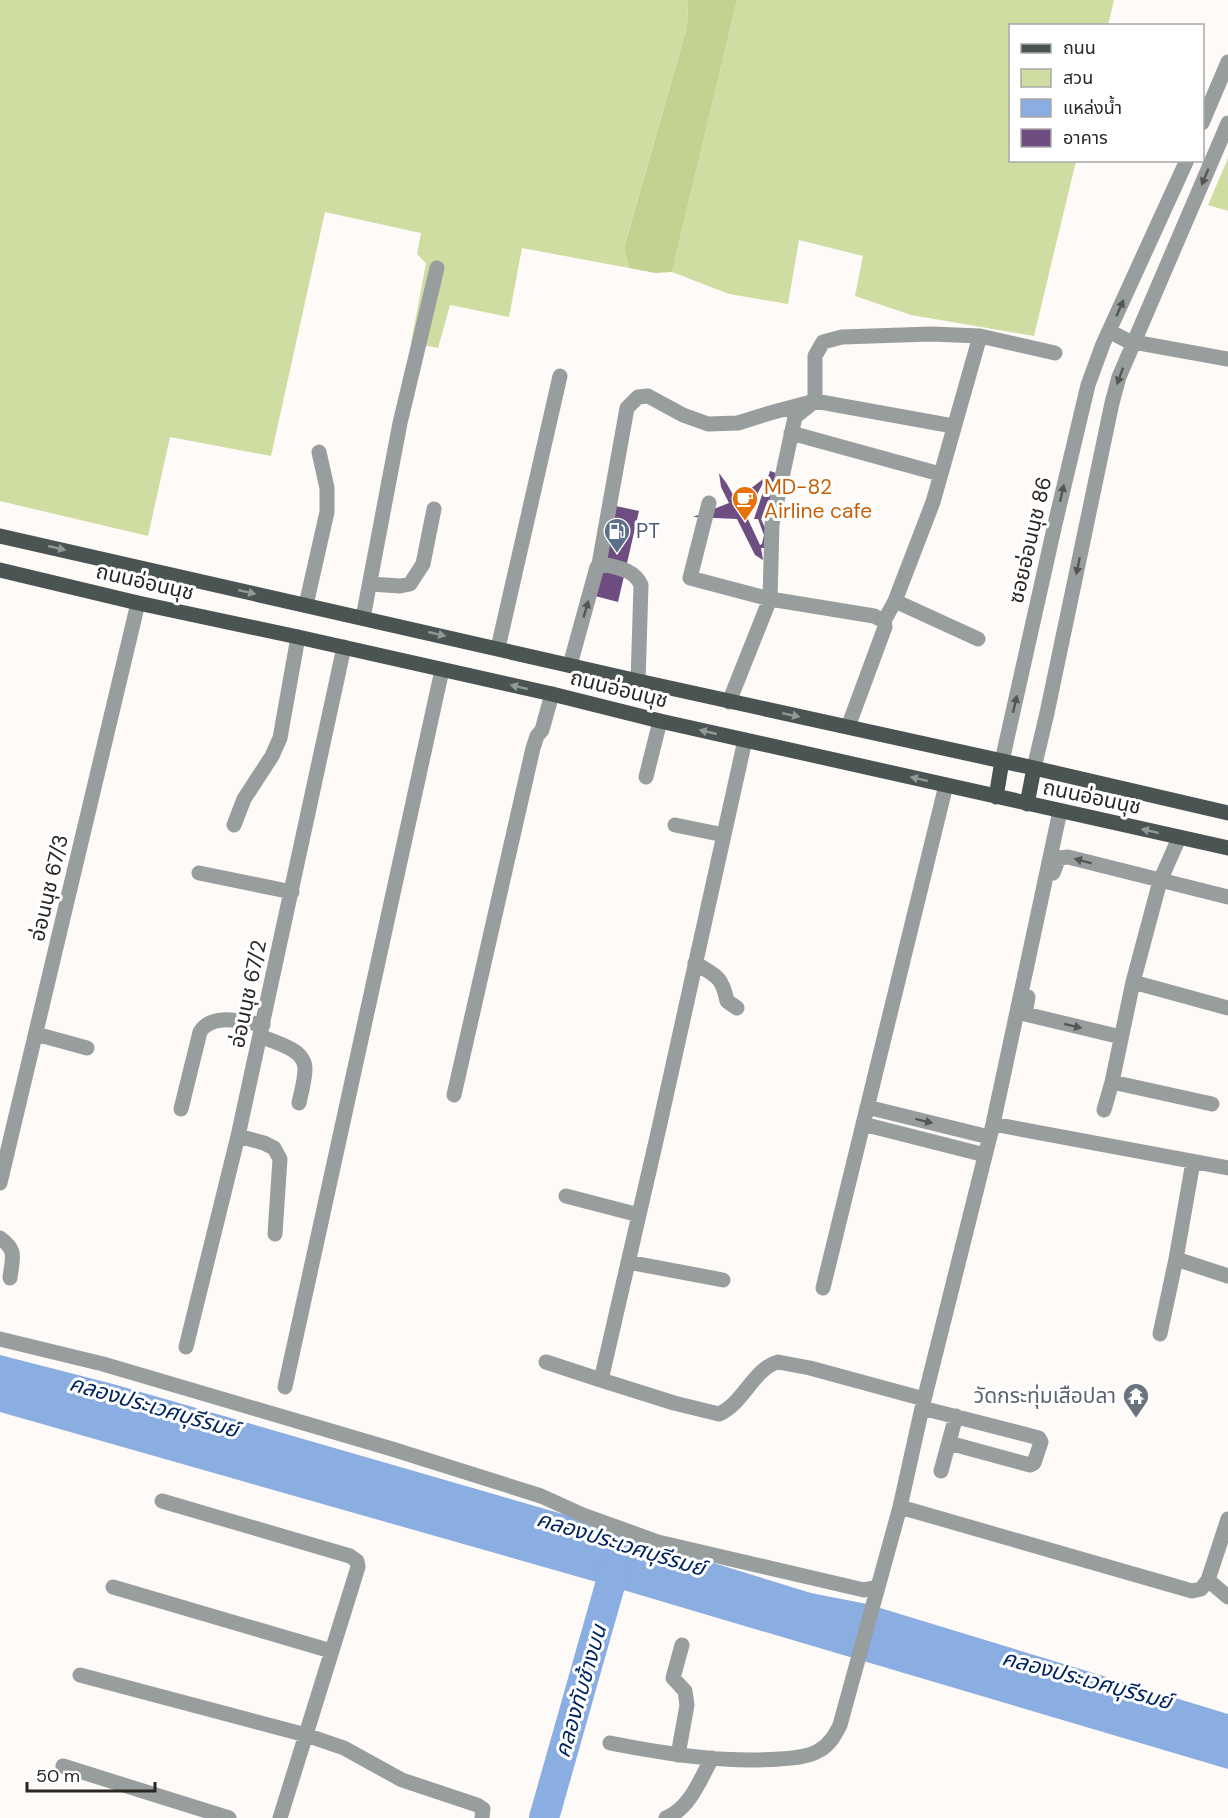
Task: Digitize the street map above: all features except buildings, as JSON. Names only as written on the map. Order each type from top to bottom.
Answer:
[{"type":"main road","name":"ถนนอ่อนนุช","points":[[0,536],[1228,813]]},
{"type":"main road","name":"ถนนอ่อนนุช","points":[[0,570],[1228,848]]},
{"type":"main road","points":[[996,796],[1002,761]]},
{"type":"main road","points":[[1027,804],[1034,768]]},
{"type":"street","points":[[1204,121],[1228,62]]},
{"type":"street","points":[[1034,768],[1119,377],[1228,123]]},
{"type":"street","name":"ซอยอ่อนนุช 86","points":[[1002,761],[1088,385],[1109,331],[1186,162]]},
{"type":"street","points":[[363,618],[400,423],[437,268]]},
{"type":"street","points":[[1109,331],[1134,343],[1228,359]]},
{"type":"street","points":[[815,401],[815,356],[823,342],[842,337],[931,334],[980,336],[1054,353]]},
{"type":"street","points":[[848,727],[885,627],[884,621],[895,602],[933,502],[980,336]]},
{"type":"street","points":[[498,648],[560,376]]},
{"type":"street","points":[[570,665],[599,564],[627,408],[638,397],[648,396],[683,415],[708,424],[738,423],[815,401],[953,426]]},
{"type":"street","points":[[729,702],[770,599],[772,524],[795,417],[815,401]]},
{"type":"street","points":[[791,433],[940,474]]},
{"type":"street","points":[[306,605],[327,513],[327,488],[319,452]]},
{"type":"street","points":[[709,503],[690,578],[770,599],[874,616],[884,621]]},
{"type":"street","points":[[371,584],[400,586],[410,584],[423,564],[434,509]]},
{"type":"street","points":[[599,564],[627,570],[638,578],[641,585],[638,681]]},
{"type":"street","points":[[895,602],[978,639]]},
{"type":"street","name":"อ่อนนุช 67/3","points":[[0,1183],[138,603]]},
{"type":"street","points":[[234,825],[244,800],[272,756],[280,738],[298,637]]},
{"type":"street","name":"อ่อนนุช 67/2","points":[[186,1347],[262,1031],[344,647]]},
{"type":"street","points":[[285,1387],[442,670]]},
{"type":"street","points":[[454,1095],[533,748],[542,730],[552,694]]},
{"type":"street","points":[[646,777],[660,721]]},
{"type":"street","points":[[601,1380],[745,740]]},
{"type":"street","points":[[823,1288],[946,785]]},
{"type":"street","points":[[610,1743],[654,1752],[712,1758],[755,1761],[798,1758],[819,1751],[833,1739],[840,1725],[900,1507],[923,1404],[991,1131],[1060,811]]},
{"type":"street","points":[[675,825],[724,835]]},
{"type":"street","points":[[1104,1110],[1133,982],[1160,881],[1179,838]]},
{"type":"street","points":[[1121,1037],[1025,1014],[1055,864],[1059,858],[1068,857],[1228,897]]},
{"type":"street","points":[[199,873],[292,892]]},
{"type":"street","points":[[695,963],[723,983],[727,1001],[737,1008]]},
{"type":"street","points":[[1133,982],[1228,1008]]},
{"type":"street","points":[[181,1109],[200,1032],[204,1025],[221,1020],[262,1031],[302,1058],[305,1069],[299,1103]]},
{"type":"street","points":[[36,1034],[87,1048]]},
{"type":"street","points":[[1112,1082],[1212,1104]]},
{"type":"street","points":[[867,1107],[991,1131],[1228,1168]]},
{"type":"street","points":[[863,1124],[985,1155]]},
{"type":"street","points":[[238,1136],[274,1148],[280,1159],[275,1234]]},
{"type":"street","points":[[1160,1334],[1193,1161]]},
{"type":"street","points":[[566,1196],[639,1215]]},
{"type":"street","points":[[0,1238],[11,1247],[10,1278]]},
{"type":"street","points":[[1176,1259],[1228,1276]]},
{"type":"street","points":[[628,1262],[723,1281]]},
{"type":"street","points":[[0,1339],[113,1367],[392,1449],[541,1496],[583,1515],[658,1542],[876,1591]]},
{"type":"street","points":[[546,1362],[690,1408],[719,1414],[735,1403],[763,1371],[778,1362],[810,1368],[956,1416],[1039,1438],[1041,1442],[1034,1462],[1030,1465],[949,1443]]},
{"type":"street","points":[[941,1471],[956,1416]]},
{"type":"street","points":[[162,1502],[350,1556],[357,1561],[358,1568],[280,1818]]},
{"type":"street","points":[[900,1507],[1198,1591],[1208,1580],[1228,1519]]},
{"type":"street","points":[[1208,1580],[1228,1597]]},
{"type":"street","points":[[113,1587],[332,1651]]},
{"type":"street","points":[[678,1755],[687,1705],[686,1691],[673,1678],[682,1645]]},
{"type":"street","points":[[80,1675],[306,1735],[345,1748],[402,1780],[477,1804],[483,1809],[482,1818]]},
{"type":"street","points":[[666,1818],[676,1814],[688,1801],[712,1758]]},
{"type":"street","points":[[63,1766],[229,1818]]},
{"type":"green space","points":[[0,0],[688,0],[687,27],[624,246],[629,268],[522,248],[509,317],[450,305],[438,348],[411,343],[426,263],[417,254],[421,233],[325,212],[271,456],[170,437],[148,536],[0,501]]},
{"type":"green space","points":[[688,0],[737,0],[672,272],[655,273],[629,268],[624,247],[687,27]]},
{"type":"green space","points":[[737,0],[1114,0],[1108,24],[1009,24],[1009,162],[1076,162],[1034,336],[911,315],[855,296],[863,256],[799,240],[788,304],[729,294],[672,272]]},
{"type":"green space","points":[[1228,158],[1228,211],[1208,205]]},
{"type":"water","name":"คลองประเวศบุรีรมย์","points":[[0,1355],[113,1384],[604,1526],[639,1540],[811,1593],[867,1604],[1228,1714],[1228,1769],[593,1581],[0,1412]]},
{"type":"waterway","name":"คลองทับช้างบน","points":[[544,1818],[616,1564]]},
{"type":"place","name":"MD-82 Airline cafe","points":[[745,522]]},
{"type":"place","name":"PT","points":[[617,554]]},
{"type":"place","name":"วัดกระทุ่มเสือปลา","points":[[1136,1419]]}]
